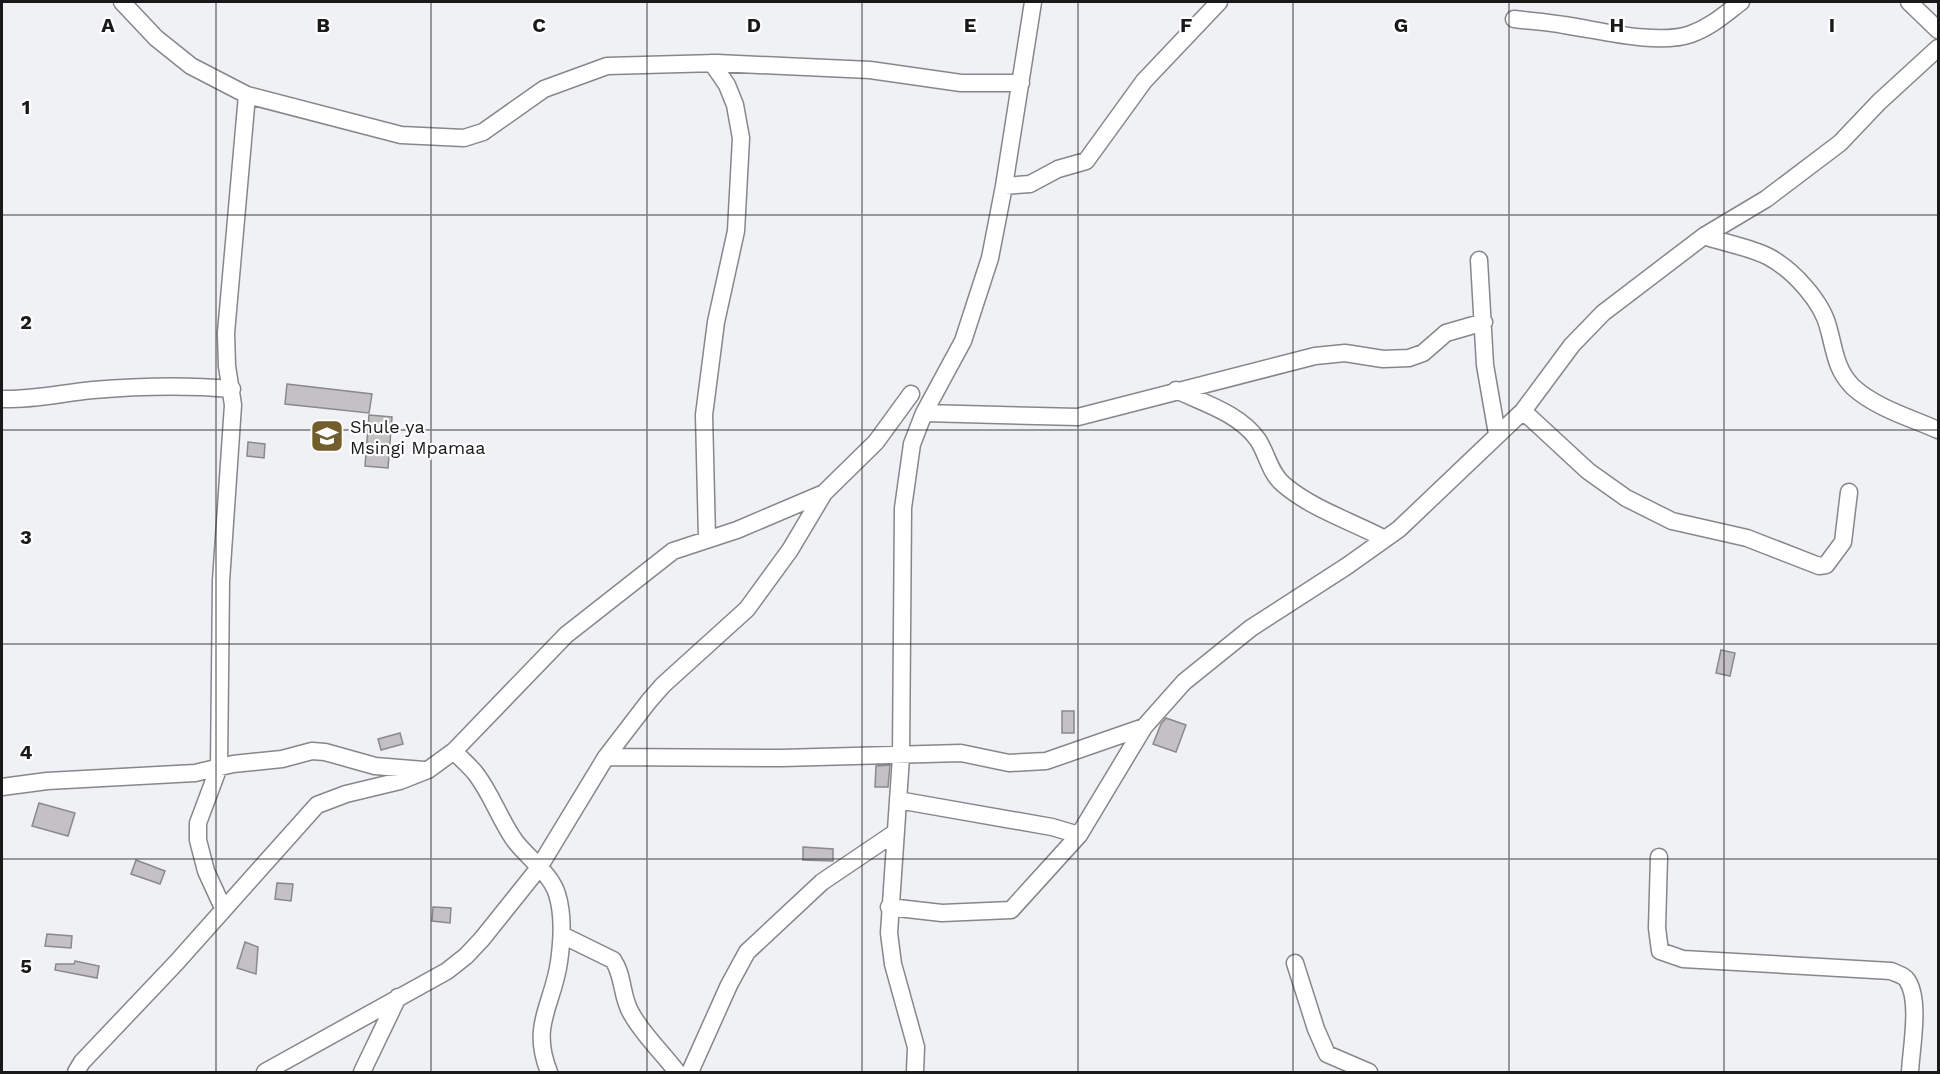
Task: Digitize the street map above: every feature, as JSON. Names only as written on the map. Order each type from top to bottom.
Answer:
[{"type":"street","points":[[122,2],[156,38],[191,66],[247,95],[401,135],[464,138],[483,132],[544,89],[578,78],[599,67],[712,63],[870,70],[961,83],[1021,83]]},
{"type":"street","points":[[915,1072],[916,1047],[892,964],[889,907],[901,757],[903,508],[912,444],[924,413],[963,341],[990,258],[1004,186],[1033,2]]},
{"type":"street","points":[[1004,186],[1030,184],[1058,169],[1086,161],[1144,81],[1219,2]]},
{"type":"street","points":[[1514,19],[1599,32],[1674,37],[1689,35],[1704,29],[1741,2]]},
{"type":"street","points":[[1909,2],[1938,30]]},
{"type":"street","points":[[889,907],[942,913],[1011,910],[1079,835],[1144,727],[1179,687],[1251,628],[1347,566],[1399,529],[1523,411],[1584,331],[1704,236],[1766,199],[1840,143],[1879,102],[1938,48]]},
{"type":"street","points":[[706,538],[704,415],[716,322],[739,210],[737,189],[741,138],[735,105],[727,85],[712,63]]},
{"type":"street","points":[[223,908],[206,871],[198,840],[198,823],[219,767],[221,581],[232,440],[232,389],[227,366],[226,333],[247,95]]},
{"type":"street","points":[[1704,236],[1769,257],[1798,280],[1821,312],[1829,328],[1836,362],[1854,387],[1869,399],[1938,430]]},
{"type":"street","points":[[1479,260],[1485,364],[1497,434]]},
{"type":"street","points":[[924,413],[1022,414],[1063,418],[1137,402],[1176,390],[1315,356],[1345,353],[1383,359],[1408,358],[1424,353],[1446,333],[1484,322]]},
{"type":"street","points":[[2,399],[49,398],[92,390],[191,385],[232,389]]},
{"type":"street","points":[[1176,390],[1233,417],[1248,429],[1258,440],[1281,483],[1300,497],[1385,539]]},
{"type":"street","points":[[265,1072],[447,971],[466,956],[538,869],[606,757],[663,685],[747,609],[790,550],[824,493],[876,442],[910,394]]},
{"type":"street","points":[[1523,411],[1588,471],[1635,502],[1672,522],[1747,538],[1819,566],[1826,565],[1843,542],[1849,492]]},
{"type":"street","points":[[76,1072],[82,1062],[176,963],[316,805],[346,794],[400,781],[428,770],[454,751],[566,635],[673,551],[706,538],[737,530],[789,510],[824,493]]},
{"type":"street","points":[[606,757],[901,757],[961,753],[1009,763],[1033,764],[1046,762],[1144,727]]},
{"type":"street","points":[[2,787],[195,773],[318,751],[368,765],[428,770]]},
{"type":"street","points":[[454,751],[476,773],[514,839],[553,884],[558,896],[562,935],[559,965],[544,1012],[542,1031],[543,1057],[549,1072]]},
{"type":"street","points":[[898,800],[1052,827],[1079,835]]},
{"type":"street","points":[[690,1072],[738,965],[747,952],[822,882],[896,832]]},
{"type":"street","points":[[1659,857],[1657,928],[1660,951],[1683,959],[1891,971],[1906,978],[1912,990],[1914,1013],[1910,1072]]},
{"type":"street","points":[[562,935],[613,960],[618,967],[624,1000],[631,1013],[677,1072]]},
{"type":"street","points":[[1295,963],[1316,1029],[1328,1054],[1369,1072]]},
{"type":"street","points":[[362,1072],[398,997]]},
{"type":"building","points":[[287,384],[372,394],[369,413],[285,404]]},
{"type":"building","points":[[369,415],[392,417],[388,468],[365,466]]},
{"type":"building","points":[[248,442],[265,444],[264,458],[247,456]]},
{"type":"building","points":[[1721,650],[1735,653],[1730,676],[1716,673]]},
{"type":"building","points":[[1062,711],[1074,711],[1074,733],[1062,733]]},
{"type":"building","points":[[1166,718],[1186,725],[1176,752],[1153,744]]},
{"type":"building","points":[[400,733],[403,744],[381,750],[378,739]]},
{"type":"building","points":[[890,765],[888,787],[875,787],[876,766]]},
{"type":"building","points":[[39,803],[75,813],[68,836],[32,826]]},
{"type":"building","points":[[803,847],[833,849],[833,861],[803,860]]},
{"type":"building","points":[[136,860],[165,871],[160,884],[131,874]]},
{"type":"building","points":[[277,883],[293,884],[291,901],[275,899]]},
{"type":"building","points":[[433,907],[451,908],[450,923],[432,921]]},
{"type":"building","points":[[47,934],[72,936],[71,948],[45,946]]},
{"type":"building","points":[[245,942],[258,947],[256,974],[237,968]]},
{"type":"building","points":[[75,961],[99,966],[97,978],[55,970],[56,964],[74,964]]},
{"type":"place","name":"Shule ya Msingi Mpamaa","points":[[327,436]]}]
